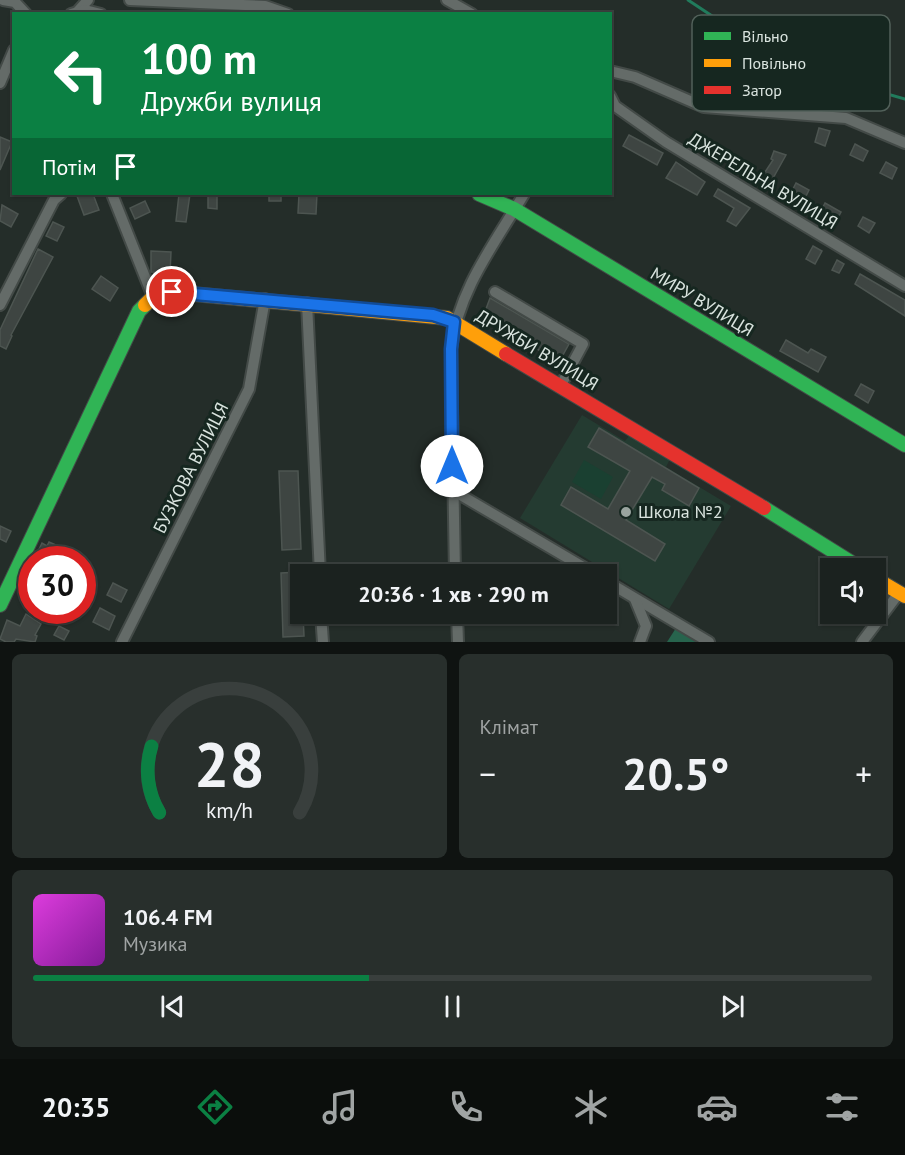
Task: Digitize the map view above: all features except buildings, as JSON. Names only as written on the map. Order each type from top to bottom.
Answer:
[{"type":"street","points":[[3,0],[15,2],[24,12]]},
{"type":"street","points":[[75,12],[88,0]]},
{"type":"street","points":[[130,0],[265,6],[282,12]]},
{"type":"street","points":[[447,0],[468,12]]},
{"type":"street","points":[[0,83],[12,55]]},
{"type":"street","points":[[612,71],[635,77],[692,102]]},
{"type":"street","name":"ДЖЕРЕЛЬНА ВУЛИЦЯ","points":[[612,102],[666,142],[905,286]]},
{"type":"street","points":[[756,111],[846,118],[905,143]]},
{"type":"street","points":[[0,305],[54,200],[60,195]]},
{"type":"street","points":[[0,605],[139,311],[153,297],[112,195]]},
{"type":"street","name":"МИРУ ВУЛИЦЯ","points":[[481,195],[514,209],[905,445]]},
{"type":"street","points":[[455,564],[451,349],[454,322],[473,277],[523,195]]},
{"type":"street","name":"ДРУЖБИ ВУЛИЦЯ","points":[[153,297],[172,292],[307,303],[433,315],[454,322],[844,558]]},
{"type":"street","points":[[495,292],[583,344],[561,385]]},
{"type":"street","name":"БУЗКОВА ВУЛИЦЯ","points":[[122,642],[249,389],[265,300]]},
{"type":"street","points":[[307,303],[320,564]]},
{"type":"street","points":[[452,490],[578,564]]},
{"type":"street","points":[[862,642],[902,595],[886,585]]},
{"type":"street","points":[[617,588],[709,642]]},
{"type":"street","points":[[635,599],[646,626],[640,642]]},
{"type":"street","points":[[321,624],[322,642]]},
{"type":"street","points":[[457,624],[458,642]]},
{"type":"shaded area","name":"Школа №2","points":[[582,415],[625,441],[630,435],[670,459],[666,467],[731,506],[669,609],[617,577],[617,564],[595,564],[520,518]]},
{"type":"shaded area","points":[[584,460],[613,477],[601,499],[572,482]]},
{"type":"green space","points":[[676,628],[696,642],[667,642]]},
{"type":"waterway","points":[[688,0],[711,15]]},
{"type":"waterway","points":[[890,95],[905,99]]},
{"type":"traffic: fast","points":[[481,195],[514,209],[905,445]]},
{"type":"traffic: fast","points":[[0,605],[139,311],[145,305]]},
{"type":"traffic: fast","points":[[764,508],[844,558]]},
{"type":"traffic: slow","points":[[145,305],[153,297],[172,292],[447,318],[506,354]]},
{"type":"traffic: slow","points":[[886,585],[905,596]]},
{"type":"traffic: jam","points":[[506,354],[764,508]]},
{"type":"place","name":"Школа №2","points":[[626,512]]},
{"type":"route","points":[[172,292],[433,315],[454,322],[451,349],[452,466]]}]
